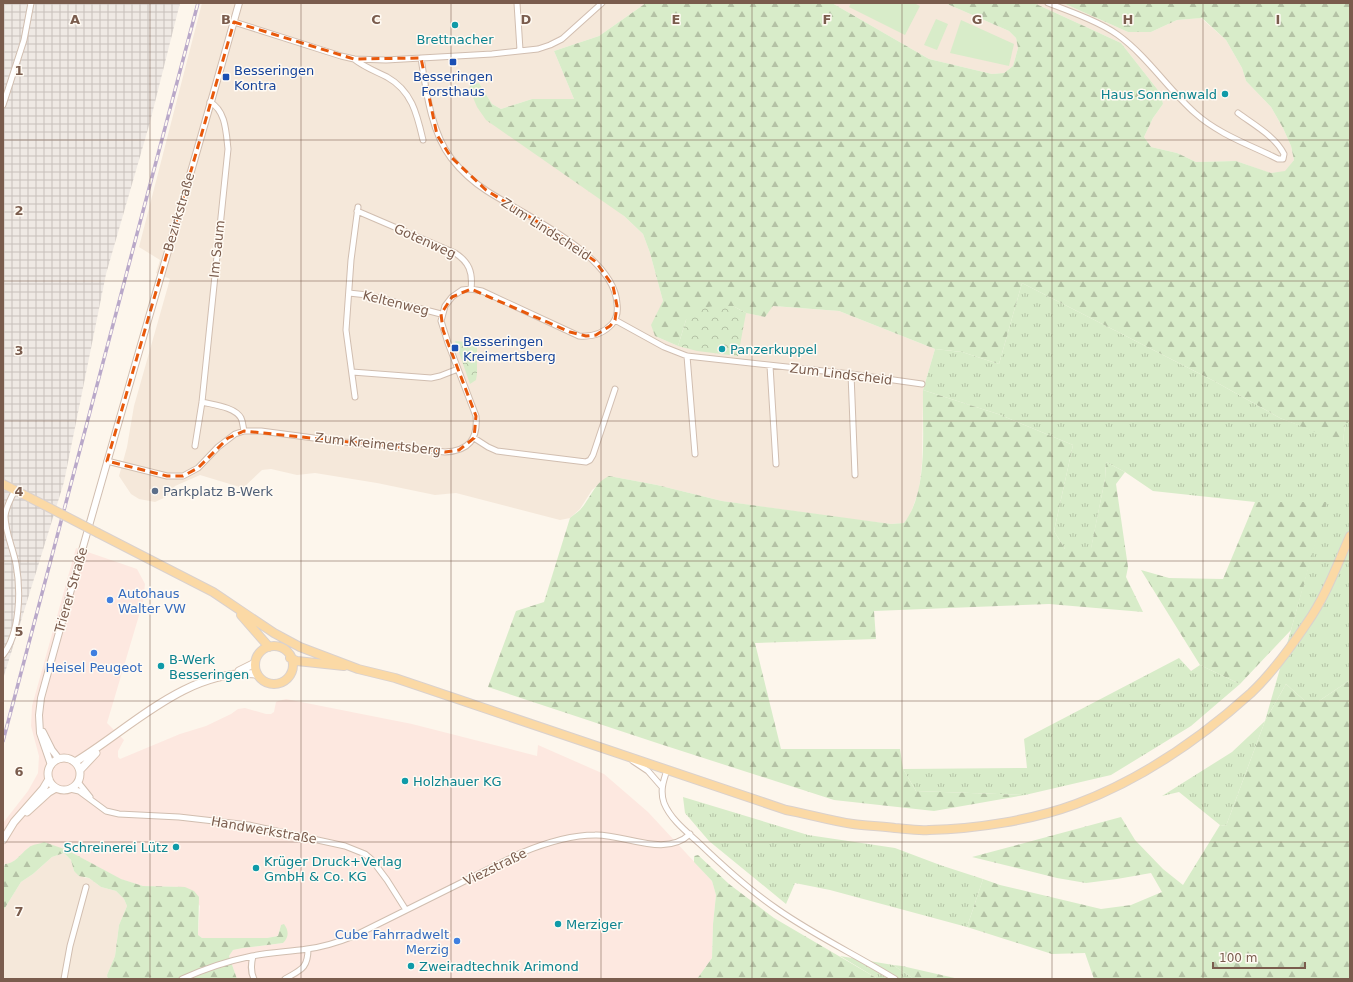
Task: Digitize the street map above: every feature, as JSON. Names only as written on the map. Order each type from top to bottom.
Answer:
[{"type":"main road","points":[[3,484],[221,597],[284,639],[358,669]]},
{"type":"main road","points":[[290,658],[297,661],[358,669],[395,678],[786,810],[852,824],[929,830],[990,825],[1039,815],[1076,804],[1110,789],[1158,763],[1220,719],[1252,692],[1308,622],[1329,585],[1350,536]]},
{"type":"main road","points":[[221,597],[235,608],[252,627],[266,649]]},
{"type":"main road","points":[[281,648],[288,653],[290,658],[292,664],[291,671],[285,680],[274,684],[262,680],[257,674],[255,663],[258,655],[266,649],[281,648]]},
{"type":"main road","points":[[75,762],[170,697],[210,680],[234,673],[255,663]]},
{"type":"main road","points":[[291,671],[296,668],[327,664]]},
{"type":"main road","points":[[234,673],[243,672],[257,674]]},
{"type":"main road","points":[[80,770],[75,762],[68,758],[59,759],[51,764],[48,774],[49,779],[56,788],[65,790],[70,789],[78,782],[80,770],[112,737]]},
{"type":"main road","points":[[3,840],[14,822],[43,789],[49,779]]},
{"type":"main road","points":[[8,832],[21,817],[48,792],[56,788]]},
{"type":"street","points":[[3,105],[24,40],[31,3]]},
{"type":"street","name":"Bezirkstraße","points":[[107,461],[239,3]]},
{"type":"street","points":[[517,3],[520,50]]},
{"type":"street","points":[[234,22],[341,56],[354,59],[386,60],[492,54],[538,49],[555,42],[568,34],[602,3]]},
{"type":"street","points":[[1048,3],[1116,34],[1137,52],[1195,114],[1227,134],[1278,159],[1283,159],[1284,154],[1282,149],[1271,137],[1238,113]]},
{"type":"street","name":"Zum Lindscheid","points":[[420,58],[437,135],[441,144],[470,179],[564,238],[596,262],[613,286],[617,306],[615,320],[664,347],[687,356],[851,374],[922,384]]},
{"type":"street","points":[[354,59],[363,66],[394,82],[404,90],[410,98],[416,112],[424,140]]},
{"type":"street","name":"Im Saum","points":[[195,446],[202,402],[228,149],[224,122],[220,110],[210,102]]},
{"type":"street","name":"Gotenweg","points":[[351,260],[357,209],[463,258],[471,274],[471,289]]},
{"type":"street","name":"Keltenweg","points":[[351,260],[346,330],[355,397]]},
{"type":"street","points":[[615,320],[604,331],[596,335],[579,336],[495,296],[471,289],[462,290],[452,297],[444,306],[441,321],[443,330],[476,416],[477,426],[474,438],[497,451],[586,462],[590,460],[615,389]]},
{"type":"street","name":"Keltenweg","points":[[349,293],[367,295],[442,314]]},
{"type":"street","points":[[687,356],[695,454]]},
{"type":"street","points":[[770,366],[776,464]]},
{"type":"street","points":[[352,372],[431,378],[458,369]]},
{"type":"street","points":[[851,374],[855,475]]},
{"type":"street","points":[[202,402],[236,413],[240,416],[244,431]]},
{"type":"street","name":"Zum Kreimertsberg","points":[[107,461],[174,477],[183,476],[198,468],[218,446],[228,438],[244,431],[274,432],[344,442],[445,452],[459,450],[465,447],[474,438]]},
{"type":"street","name":"Trierer Straße","points":[[51,764],[40,733],[40,698],[107,461]]},
{"type":"street","points":[[3,655],[10,646],[17,612],[18,595],[16,564],[6,525],[5,515],[15,490]]},
{"type":"street","name":"Trierer Straße","points":[[40,719],[48,743],[59,759]]},
{"type":"street","points":[[620,754],[648,771],[662,787]]},
{"type":"street","points":[[667,770],[662,787],[662,794],[668,810],[690,834],[741,882],[778,910],[895,979]]},
{"type":"street","name":"Handwerkstraße","points":[[78,782],[95,802]]},
{"type":"street","name":"Handwerkstraße","points":[[70,789],[79,791],[106,811],[119,814],[249,825],[345,846],[365,854],[372,860],[388,880],[406,910]]},
{"type":"street","name":"Viezstraße","points":[[182,979],[216,966],[253,956],[308,949],[354,936],[521,853],[549,842],[595,835],[624,838],[641,843],[659,845],[679,840],[690,834]]},
{"type":"street","points":[[64,979],[86,887]]},
{"type":"street","points":[[285,979],[302,969],[306,964],[308,949]]},
{"type":"street","points":[[253,956],[251,974],[254,979]]},
{"type":"highlighted area","points":[[234,22],[354,59],[421,58],[437,135],[451,157],[486,190],[564,238],[596,262],[613,286],[617,306],[615,320],[610,326],[596,335],[586,336],[570,332],[471,289],[452,297],[441,314],[443,330],[476,416],[474,438],[459,450],[445,452],[244,431],[228,438],[198,468],[183,476],[167,476],[107,461]]},
{"type":"shaded area","points":[[3,3],[180,3],[150,122],[106,274],[64,482],[3,679]]},
{"type":"shaded area","points":[[202,3],[646,3],[599,36],[554,51],[574,99],[532,99],[501,109],[492,104],[479,83],[469,88],[624,216],[643,234],[650,253],[663,301],[659,312],[655,336],[678,346],[715,306],[765,317],[772,306],[839,311],[935,349],[923,390],[922,463],[919,490],[910,515],[904,523],[891,524],[850,519],[722,501],[657,485],[609,476],[592,490],[580,509],[570,518],[560,520],[456,493],[435,495],[377,483],[315,473],[297,475],[271,469],[262,470],[243,488],[200,475],[175,486],[166,497],[155,502],[139,499],[131,494],[119,476],[127,447],[134,406],[170,279],[156,273],[160,260],[139,247]]},
{"type":"shaded area","points":[[832,3],[945,3],[1009,31],[1016,38],[1018,48],[1013,66],[1004,73],[992,74],[929,59]]},
{"type":"shaded area","points":[[1034,3],[1063,3],[1128,32],[1151,32],[1177,20],[1201,18],[1226,40],[1242,68],[1246,81],[1271,107],[1291,146],[1294,160],[1285,172],[1270,173],[1236,161],[1196,162],[1177,153],[1151,147],[1144,137],[1153,118],[1163,104],[1161,94],[1121,43]]},
{"type":"shaded area","points":[[76,548],[137,569],[145,584],[143,602],[107,723],[124,740],[118,751],[118,757],[120,759],[180,734],[206,726],[238,709],[245,708],[271,714],[274,712],[276,702],[286,699],[412,724],[537,756],[538,745],[604,774],[648,812],[712,881],[716,895],[712,958],[697,979],[237,979],[229,956],[233,950],[283,943],[281,925],[278,936],[267,938],[202,938],[198,935],[200,906],[185,887],[143,886],[120,879],[67,850],[30,846],[18,858],[9,864],[5,864],[3,862],[3,823],[28,791],[38,773],[39,756],[31,726],[32,706]]},
{"type":"shaded area","points":[[64,853],[71,860],[74,871],[85,878],[89,878],[101,887],[116,891],[124,899],[127,906],[119,925],[115,956],[107,975],[108,979],[3,979],[3,911],[21,882],[33,874],[52,857]]},
{"type":"green space","points":[[646,3],[832,3],[929,59],[992,74],[1004,73],[1013,66],[1018,48],[1016,38],[1009,31],[945,3],[1034,3],[1121,43],[1161,94],[1163,104],[1153,118],[1144,137],[1151,147],[1177,153],[1196,162],[1236,161],[1271,173],[1285,171],[1294,160],[1291,146],[1283,128],[1271,107],[1246,81],[1242,68],[1226,40],[1202,18],[1177,20],[1151,32],[1128,32],[1063,3],[1350,3],[1350,423],[1345,423],[1343,443],[1280,418],[1214,381],[1022,283],[999,364],[962,352],[935,349],[839,311],[773,306],[765,317],[746,313],[733,306],[686,320],[678,346],[655,336],[651,325],[663,301],[650,253],[643,234],[624,216],[486,120],[477,107],[469,88],[471,85],[479,83],[492,104],[501,109],[532,99],[574,99],[554,51],[599,36]]},
{"type":"green space","points":[[851,3],[914,3],[920,6],[905,35],[849,7]]},
{"type":"green space","points":[[936,19],[948,24],[937,50],[924,45]]},
{"type":"green space","points":[[961,20],[1014,44],[1009,66],[950,53]]},
{"type":"green space","points":[[1022,283],[1214,381],[1280,418],[1343,442],[1345,423],[1350,423],[1350,680],[1319,701],[1305,701],[1286,684],[1265,721],[1326,502],[1255,502],[1153,491],[1125,472],[1106,462],[1105,479],[1091,549],[1065,549],[1054,531],[1073,445],[998,414],[923,390],[935,349],[962,352],[999,364]]},
{"type":"green space","points":[[733,306],[746,313],[738,356],[697,351],[678,346],[686,320],[701,308]]},
{"type":"green space","points":[[455,341],[477,343],[476,380],[470,384]]},
{"type":"green space","points":[[923,390],[998,414],[1073,445],[1054,531],[1065,549],[1091,548],[1105,479],[1106,462],[1125,472],[1116,484],[1128,567],[1126,577],[1143,612],[1049,604],[874,611],[876,639],[755,643],[781,749],[900,749],[903,769],[916,791],[1025,795],[934,811],[834,800],[488,687],[516,611],[544,602],[570,518],[580,510],[596,487],[604,479],[609,476],[657,485],[722,501],[891,524],[904,523],[912,510],[921,477]]},
{"type":"green space","points":[[1255,502],[1327,502],[1291,630],[1240,684],[1200,665],[1141,570],[1169,578],[1223,579]]},
{"type":"green space","points":[[1179,658],[1191,671],[1200,665],[1240,684],[1191,726],[1111,775],[1025,795],[916,791],[903,769],[1027,768],[1024,739]]},
{"type":"green space","points":[[1350,680],[1350,979],[1094,979],[1085,953],[1052,954],[967,927],[983,879],[1000,885],[1101,909],[1131,905],[1162,892],[1151,873],[1086,883],[1057,878],[972,857],[1121,817],[1135,840],[1163,869],[1183,885],[1220,825],[1226,826],[1265,721],[1286,684],[1305,701],[1319,701]]},
{"type":"green space","points":[[1265,721],[1226,826],[1220,825],[1179,792],[1162,796],[1232,752]]},
{"type":"green space","points":[[683,797],[808,835],[895,848],[983,879],[967,927],[830,890],[795,883],[786,904],[709,841],[685,813]]},
{"type":"green space","points":[[44,842],[67,850],[121,879],[143,886],[185,887],[194,891],[199,897],[198,935],[202,938],[267,938],[278,936],[281,925],[284,924],[287,929],[287,936],[283,943],[233,950],[229,956],[237,979],[108,979],[107,975],[115,956],[119,925],[127,906],[124,899],[116,891],[101,887],[89,878],[79,876],[74,871],[71,860],[64,853],[52,857],[33,874],[21,882],[3,911],[3,873],[5,864],[16,859],[31,846]]},
{"type":"green space","points":[[698,855],[729,884],[774,918],[878,979],[697,979],[712,958],[716,895],[712,881],[694,862],[694,856]]},
{"type":"green space","points":[[840,956],[893,965],[914,979],[878,979]]},
{"type":"green space","points":[[893,965],[902,966],[959,979],[914,979]]},
{"type":"railway","points":[[3,741],[198,3]]},
{"type":"place","name":"Brettnacher","points":[[455,25]]},
{"type":"place","name":"Besseringen Forsthaus","points":[[453,62]]},
{"type":"place","name":"Besseringen Kontra","points":[[226,77]]},
{"type":"place","name":"Haus Sonnenwald","points":[[1225,94]]},
{"type":"place","name":"Besseringen Kreimertsberg","points":[[455,348]]},
{"type":"place","name":"Panzerkuppel","points":[[722,349]]},
{"type":"place","name":"Parkplatz B-Werk","points":[[155,491]]},
{"type":"place","name":"Autohaus Walter VW","points":[[110,600]]},
{"type":"place","name":"Heisel Peugeot","points":[[94,653]]},
{"type":"place","name":"B-Werk Besseringen","points":[[161,666]]},
{"type":"place","name":"Holzhauer KG","points":[[405,781]]},
{"type":"place","name":"Schreinerei Lütz","points":[[176,847]]},
{"type":"place","name":"Krüger Druck+Verlag GmbH & Co. KG","points":[[256,868]]},
{"type":"place","name":"Merziger","points":[[558,924]]},
{"type":"place","name":"Cube Fahrradwelt Merzig","points":[[457,941]]},
{"type":"place","name":"Zweiradtechnik Arimond","points":[[411,966]]}]
